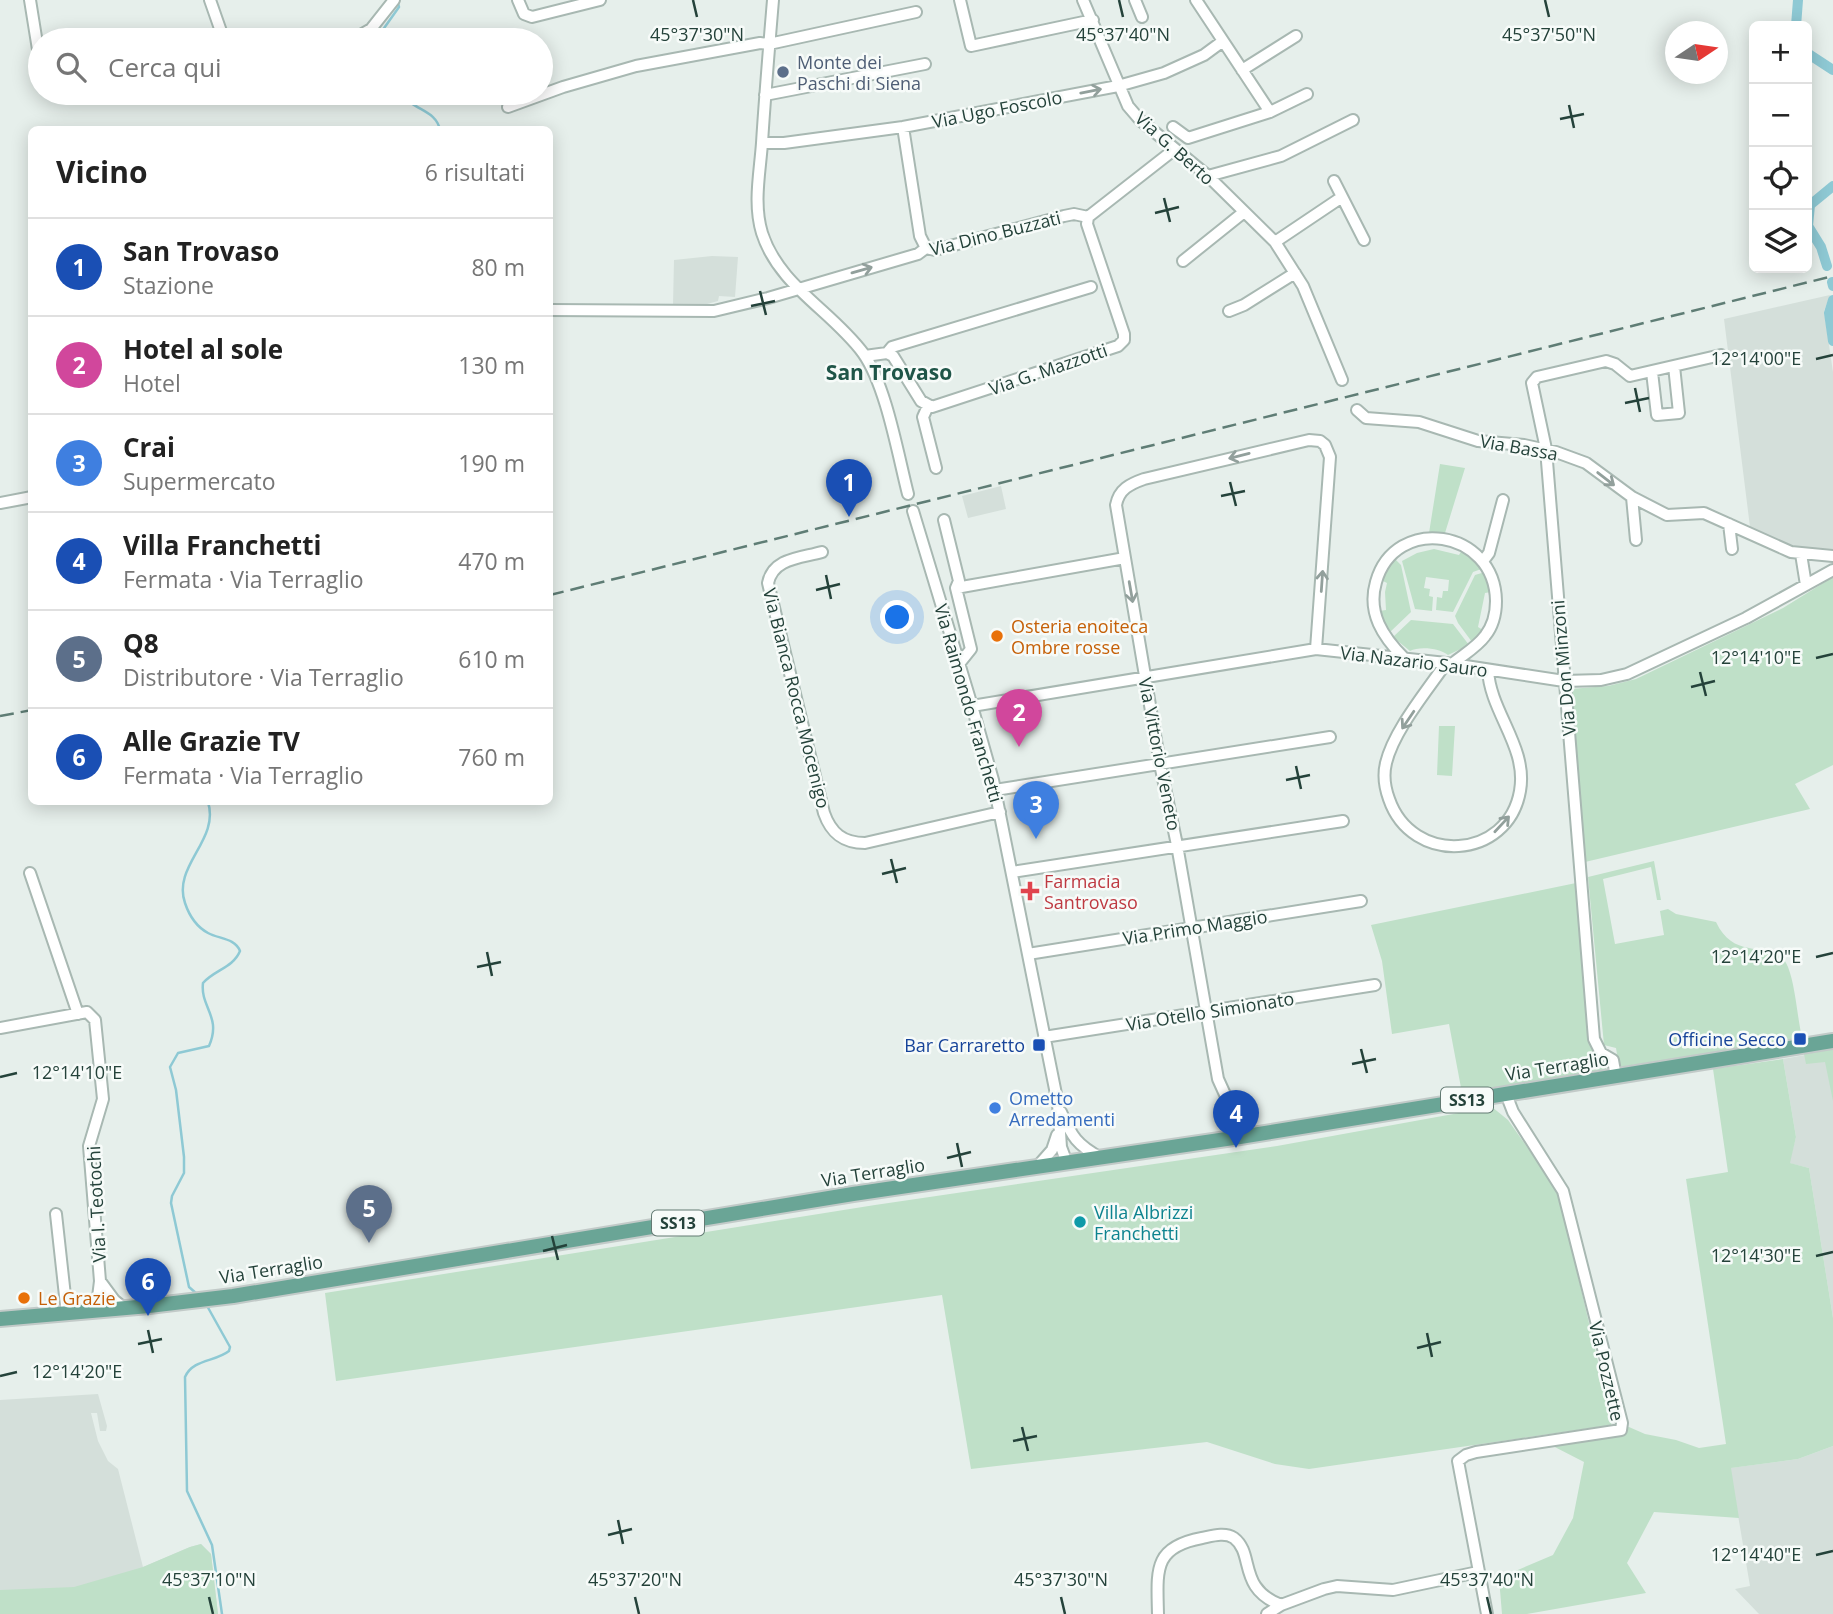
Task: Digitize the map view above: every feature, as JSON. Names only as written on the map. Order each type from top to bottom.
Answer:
[{"type":"main road","name":"Via Terraglio","points":[[0,1319],[125,1309],[233,1296],[853,1194],[1240,1137],[1833,1041]]},
{"type":"street","points":[[30,0],[35,28]]},
{"type":"street","points":[[210,0],[220,28]]},
{"type":"street","points":[[372,28],[394,0]]},
{"type":"street","points":[[517,0],[523,14],[532,17],[600,0]]},
{"type":"street","points":[[773,0],[757,200],[759,224],[773,259],[797,288],[842,330],[865,356],[881,392],[908,494]]},
{"type":"street","points":[[960,0],[971,46],[1093,20]]},
{"type":"street","name":"Via G. Berto","points":[[1083,0],[1128,106],[1140,120],[1208,176],[1275,242],[1303,286],[1342,380]]},
{"type":"street","points":[[1135,0],[1142,17]]},
{"type":"street","points":[[1202,2],[1223,41],[1270,112]]},
{"type":"street","points":[[553,91],[636,66],[760,43],[769,44],[916,12]]},
{"type":"street","points":[[1242,70],[1296,36]]},
{"type":"street","name":"Via Ugo Foscolo","points":[[762,144],[784,144],[903,127],[1118,86],[1164,73],[1204,55],[1223,41]]},
{"type":"street","points":[[765,95],[925,64]]},
{"type":"street","points":[[1174,127],[1188,138],[1270,112],[1307,94]]},
{"type":"street","points":[[508,107],[514,105]]},
{"type":"street","points":[[1208,176],[1281,156],[1353,120]]},
{"type":"street","points":[[903,127],[920,236],[926,248]]},
{"type":"street","points":[[1088,217],[1175,149]]},
{"type":"street","points":[[1335,181],[1364,240]]},
{"type":"street","points":[[1275,242],[1342,197]]},
{"type":"street","points":[[1183,261],[1244,212]]},
{"type":"street","name":"Via Dino Buzzati","points":[[553,310],[714,311],[918,254],[926,248],[935,250],[1073,214],[1088,217]]},
{"type":"street","name":"Via G. Mazzotti","points":[[928,406],[938,407],[1118,346],[1124,340],[1087,224],[1088,217]]},
{"type":"street","points":[[1229,311],[1244,305],[1295,273]]},
{"type":"street","points":[[887,353],[892,347],[1091,288]]},
{"type":"street","points":[[865,356],[887,353],[893,356],[921,401],[928,406],[923,417],[936,468]]},
{"type":"street","name":"Via Don Minzoni","points":[[1616,1077],[1613,1060],[1601,1053],[1594,1039],[1546,449],[1532,386],[1534,379],[1606,361],[1615,364],[1630,376],[1721,355]]},
{"type":"street","points":[[1653,372],[1657,415],[1679,413],[1674,366]]},
{"type":"street","name":"Via Bassa","points":[[1357,410],[1366,418],[1419,422],[1478,442],[1546,449],[1586,463],[1632,497],[1667,515],[1704,513],[1779,547],[1801,554],[1833,556]]},
{"type":"street","name":"Via Vittorio Veneto","points":[[1240,1137],[1237,1121],[1220,1086],[1190,928],[1116,505],[1121,492],[1131,484],[1279,446],[1309,440],[1320,441],[1329,450],[1330,457],[1316,649]]},
{"type":"street","points":[[1632,497],[1636,540]]},
{"type":"street","points":[[0,502],[28,498]]},
{"type":"street","points":[[1483,561],[1489,553],[1503,500]]},
{"type":"street","name":"Via Raimondo Franchetti","points":[[913,511],[995,790],[1058,1104],[1061,1147],[1067,1163]]},
{"type":"street","points":[[944,520],[959,581],[957,588],[971,649],[959,664]]},
{"type":"street","points":[[1729,524],[1732,549]]},
{"type":"street","points":[[1404,658],[1377,622],[1373,607],[1377,579],[1386,562],[1403,546],[1424,539],[1436,537],[1465,545],[1483,561],[1494,582],[1496,592],[1492,625],[1485,636],[1449,663],[1403,727],[1390,752],[1385,772],[1387,794],[1402,823],[1423,840],[1449,847],[1476,842],[1499,829],[1510,816],[1520,793],[1521,765],[1489,686],[1488,670]]},
{"type":"street","name":"Via Bianca Rocca Mocenigo","points":[[822,552],[780,564],[769,575],[768,583],[824,813],[833,831],[843,840],[865,843],[1000,813]]},
{"type":"street","points":[[1801,554],[1806,585]]},
{"type":"street","points":[[957,588],[1125,558]]},
{"type":"street","name":"Via Nazario Sauro","points":[[972,706],[1316,649],[1449,663],[1564,681],[1601,680],[1627,674],[1746,618],[1833,570]]},
{"type":"street","points":[[995,790],[1330,737]]},
{"type":"street","points":[[1012,872],[1343,821]]},
{"type":"street","points":[[0,1028],[78,1014],[30,873]]},
{"type":"street","name":"Via Primo Maggio","points":[[1028,954],[1361,901]]},
{"type":"street","name":"Via Otello Simionato","points":[[1044,1037],[1375,985]]},
{"type":"street","name":"Via I. Teotochi","points":[[78,1014],[87,1012],[95,1020],[103,1099],[89,1146],[100,1281],[93,1311]]},
{"type":"street","name":"Via Pozzette","points":[[1486,1614],[1458,1461],[1476,1452],[1621,1430],[1622,1423],[1563,1191],[1513,1112],[1506,1094]]},
{"type":"street","name":"Via Raimondo Franchetti","points":[[1058,1104],[1070,1134],[1067,1163]]},
{"type":"street","name":"Via Raimondo Franchetti","points":[[1037,1167],[1052,1150],[1059,1129]]},
{"type":"street","name":"Via Raimondo Franchetti","points":[[1070,1134],[1077,1143],[1101,1158]]},
{"type":"street","points":[[56,1213],[67,1314]]},
{"type":"street","name":"Via I. Teotochi","points":[[100,1281],[114,1300],[125,1309]]},
{"type":"street","points":[[1158,1614],[1159,1572],[1165,1552],[1192,1540],[1225,1535],[1240,1545],[1254,1586],[1273,1602],[1281,1605]]},
{"type":"street","points":[[1267,1614],[1281,1605],[1337,1586],[1393,1590],[1478,1572]]},
{"type":"shaded area","points":[[712,256],[738,257],[735,297],[719,296],[718,301],[707,304],[673,305],[674,260]]},
{"type":"shaded area","points":[[1830,295],[1824,311],[1833,372],[1833,549],[1803,548],[1750,527],[1724,319]]},
{"type":"shaded area","points":[[1001,486],[1006,509],[968,518],[962,496]]},
{"type":"shaded area","points":[[1833,1050],[1833,1318],[1809,1168],[1789,1163],[1796,1137],[1783,1059]]},
{"type":"shaded area","points":[[98,1394],[107,1426],[106,1431],[100,1431],[97,1413],[91,1413],[98,1441],[108,1461],[118,1469],[143,1567],[201,1544],[211,1554],[218,1614],[0,1614],[0,1400]]},
{"type":"shaded area","points":[[1833,1446],[1833,1614],[1759,1614],[1735,1589],[1750,1586],[1730,1468],[1798,1459]]},
{"type":"green space","points":[[1440,464],[1465,468],[1445,533],[1429,533]]},
{"type":"green space","points":[[1434,549],[1459,555],[1462,550],[1484,568],[1473,572],[1453,612],[1436,610],[1437,597],[1442,598],[1443,591],[1448,591],[1449,580],[1426,577],[1424,588],[1430,589],[1429,596],[1433,597],[1432,611],[1415,609],[1402,561],[1417,553]]},
{"type":"green space","points":[[1394,558],[1401,565],[1411,612],[1389,633],[1379,611],[1386,610],[1387,583],[1381,580]]},
{"type":"green space","points":[[1485,572],[1491,592],[1485,593],[1478,627],[1483,630],[1472,642],[1455,616],[1475,575]]},
{"type":"green space","points":[[1833,577],[1833,765],[1795,784],[1810,809],[1585,862],[1570,689],[1608,686],[1636,679],[1783,608]]},
{"type":"green space","points":[[1411,620],[1453,624],[1469,645],[1448,655],[1429,648],[1410,651],[1393,637]]},
{"type":"green space","points":[[1439,726],[1455,726],[1452,776],[1437,775]]},
{"type":"green space","points":[[1654,861],[1661,900],[1657,900],[1651,867],[1603,879],[1615,944],[1664,935],[1660,911],[1668,909],[1676,914],[1716,922],[1724,935],[1734,943],[1765,950],[1782,958],[1792,982],[1801,1033],[1799,1039],[1619,1067],[1616,1048],[1604,1045],[1588,877]]},
{"type":"green space","points":[[1576,883],[1591,1048],[1607,1062],[1606,1070],[1462,1093],[1449,1024],[1392,1034],[1382,961],[1371,925]]},
{"type":"green space","points":[[1833,1049],[1833,1101],[1825,1062],[1806,1064],[1804,1054]]},
{"type":"green space","points":[[1783,1059],[1796,1137],[1790,1163],[1809,1168],[1833,1318],[1833,1446],[1798,1459],[1731,1468],[1739,1518],[1654,1512],[1627,1563],[1646,1593],[1527,1614],[1502,1614],[1499,1578],[1553,1555],[1573,1518],[1584,1462],[1547,1443],[1629,1427],[1645,1434],[1699,1448],[1726,1444],[1686,1179],[1728,1172],[1713,1069]]},
{"type":"green space","points":[[1492,1107],[1508,1120],[1558,1191],[1611,1425],[1309,1469],[1275,1464],[1207,1442],[971,1469],[942,1295],[336,1381],[325,1293],[875,1205],[1277,1146]]},
{"type":"green space","points":[[201,1544],[211,1554],[218,1614],[0,1614],[0,1590],[74,1587],[143,1567]]},
{"type":"waterway","points":[[1796,21],[1798,0]]},
{"type":"waterway","points":[[384,28],[399,7],[398,3]]},
{"type":"waterway","points":[[1812,56],[1833,70]]},
{"type":"waterway","points":[[415,105],[434,118],[439,126]]},
{"type":"waterway","points":[[1827,266],[1821,247],[1808,226],[1810,205],[1833,186]]},
{"type":"waterway","points":[[1832,282],[1833,286]]},
{"type":"waterway","points":[[1833,300],[1829,313],[1833,341]]},
{"type":"waterway","points":[[197,1294],[189,1287],[171,1203],[184,1173],[184,1157],[176,1090],[170,1067],[178,1053],[209,1046],[213,1027],[204,999],[203,983],[233,961],[240,951],[231,941],[212,935],[200,927],[185,903],[185,877],[208,829],[208,805]]},
{"type":"waterway","points":[[206,1304],[230,1347],[223,1355],[193,1367],[185,1377],[187,1491],[212,1545],[222,1614]]},
{"type":"railway","points":[[553,594],[1833,276]]},
{"type":"railway","points":[[0,716],[28,711]]},
{"type":"place","name":"Monte dei Paschi di Siena","points":[[783,72]]},
{"type":"place","name":"San Trovaso","points":[[849,517]]},
{"type":"place","name":"Osteria enoiteca Ombre rosse","points":[[997,636]]},
{"type":"place","name":"Hotel al sole","points":[[1019,747]]},
{"type":"place","name":"Crai","points":[[1036,839]]},
{"type":"place","name":"Farmacia Santrovaso","points":[[1030,891]]},
{"type":"place","name":"Officine Secco","points":[[1800,1039]]},
{"type":"place","name":"Bar Carraretto","points":[[1039,1045]]},
{"type":"place","name":"Ometto Arredamenti","points":[[995,1108]]},
{"type":"place","name":"Villa Franchetti","points":[[1236,1148]]},
{"type":"place","name":"Villa Albrizzi Franchetti","points":[[1080,1222]]},
{"type":"place","name":"Q8","points":[[369,1243]]},
{"type":"place","name":"Le Grazie","points":[[24,1298]]},
{"type":"place","name":"Alle Grazie TV","points":[[148,1316]]},
{"type":"district","name":"San Trovaso","points":[[889,372]]}]
